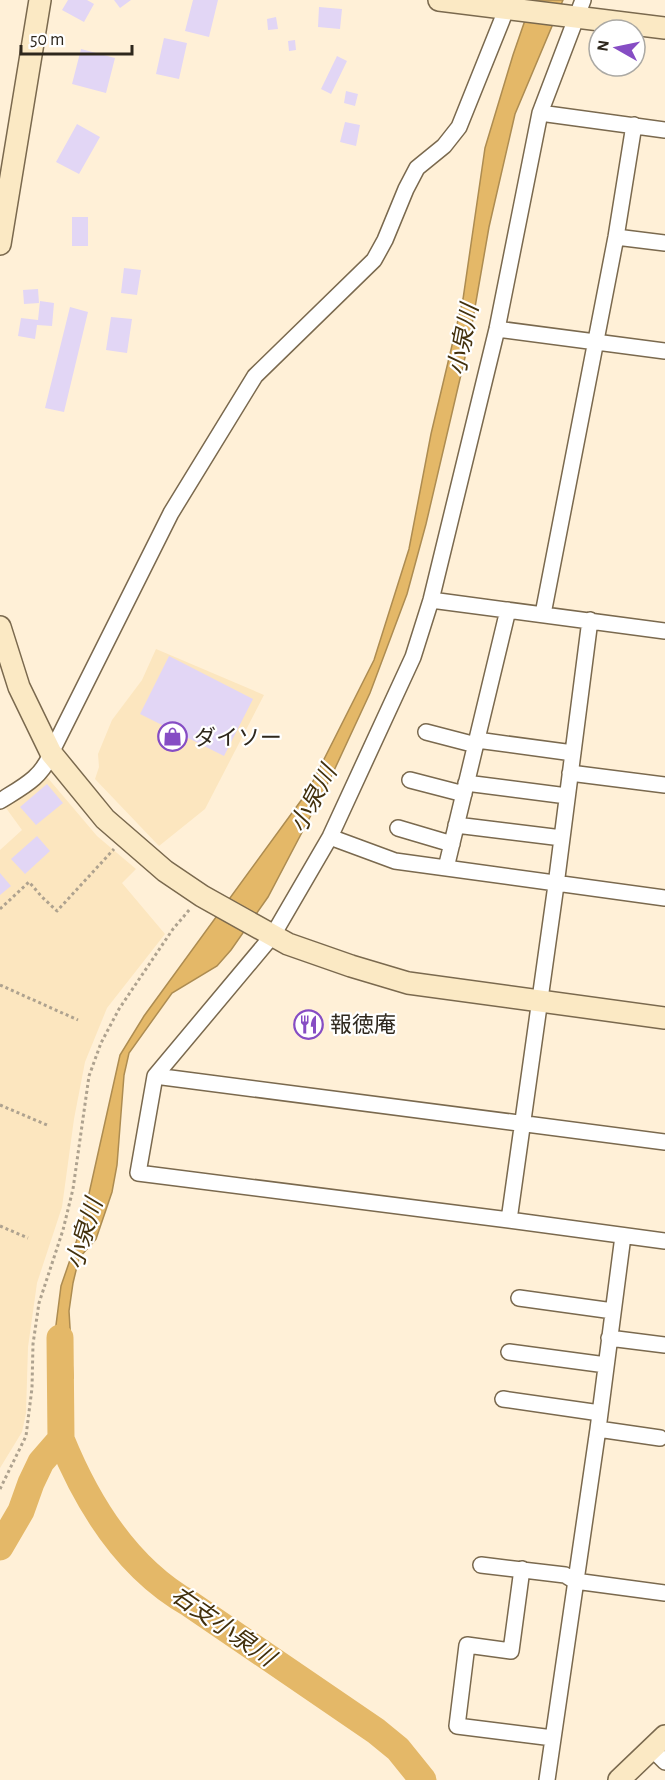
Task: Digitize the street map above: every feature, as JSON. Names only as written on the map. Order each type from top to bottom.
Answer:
[{"type":"street","points":[[0,244],[40,0]]},
{"type":"street","points":[[439,0],[580,9],[665,28]]},
{"type":"street","points":[[0,801],[30,782],[46,766],[171,513],[255,376],[374,260],[405,189],[417,168],[444,146],[459,127],[508,5]]},
{"type":"street","points":[[580,9],[540,113],[497,329],[430,600],[413,657],[330,837],[265,931],[155,1076],[138,1173],[665,1241]]},
{"type":"street","points":[[540,113],[665,130]]},
{"type":"street","points":[[543,614],[616,237],[634,125]]},
{"type":"street","points":[[616,237],[665,243]]},
{"type":"street","points":[[497,329],[665,351]]},
{"type":"street","points":[[430,600],[590,620],[664,626]]},
{"type":"street","points":[[446,868],[508,610]]},
{"type":"street","points":[[509,1220],[590,620]]},
{"type":"street","points":[[0,627],[19,687],[51,753],[105,819],[165,871],[202,896],[288,944],[408,983],[665,1018]]},
{"type":"street","points":[[426,732],[476,743],[573,753]]},
{"type":"street","points":[[570,773],[665,785]]},
{"type":"street","points":[[410,780],[465,789],[567,796]]},
{"type":"street","points":[[456,825],[562,838]]},
{"type":"street","points":[[398,828],[452,843]]},
{"type":"street","points":[[330,837],[395,861],[556,885],[665,898]]},
{"type":"street","points":[[155,1076],[665,1142]]},
{"type":"street","points":[[547,1780],[598,1429],[623,1236]]},
{"type":"street","points":[[519,1298],[613,1311]]},
{"type":"street","points":[[609,1338],[665,1345]]},
{"type":"street","points":[[509,1352],[606,1365]]},
{"type":"street","points":[[503,1399],[600,1413]]},
{"type":"street","points":[[598,1429],[660,1438]]},
{"type":"street","points":[[481,1565],[565,1575],[575,1581],[665,1593]]},
{"type":"street","points":[[522,1569],[511,1651],[467,1646],[457,1726],[553,1738]]},
{"type":"street","points":[[619,1780],[661,1749]]},
{"type":"path","points":[[0,909],[29,882],[57,911],[116,847]]},
{"type":"path","points":[[0,1489],[26,1436],[32,1388],[33,1344],[39,1302],[63,1230],[73,1188],[89,1076],[101,1043],[119,1009],[173,929],[202,896]]},
{"type":"path","points":[[0,986],[78,1020]]},
{"type":"path","points":[[0,1106],[47,1125]]},
{"type":"path","points":[[0,1226],[28,1238]]},
{"type":"shaded area","name":"ダイソー","points":[[156,649],[264,695],[205,809],[159,846],[95,779],[99,767],[98,754],[112,720],[142,680]]},
{"type":"shaded area","points":[[47,777],[97,836],[136,869],[122,883],[165,934],[107,1008],[85,1062],[74,1119],[62,1207],[37,1283],[28,1347],[26,1413],[22,1432],[0,1468],[0,850],[22,830],[6,808]]},
{"type":"water","points":[[532,0],[563,0],[515,114],[489,227],[470,336],[426,524],[407,594],[370,693],[331,777],[268,897],[217,966],[172,993],[129,1053],[124,1075],[117,1165],[112,1192],[96,1239],[79,1258],[73,1283],[69,1311],[73,1378],[50,1372],[61,1286],[82,1225],[120,1055],[144,1016],[308,791],[374,660],[409,549],[431,434],[463,299],[485,148]]},
{"type":"building","points":[[68,0],[87,0],[94,4],[84,22],[62,10]]},
{"type":"building","points":[[114,0],[131,0],[120,8]]},
{"type":"building","points":[[193,0],[218,0],[209,37],[185,31]]},
{"type":"building","points":[[319,7],[342,9],[340,29],[318,27]]},
{"type":"building","points":[[276,17],[278,29],[268,30],[267,19]]},
{"type":"building","points":[[164,38],[187,43],[179,79],[156,74]]},
{"type":"building","points":[[295,40],[296,50],[289,51],[288,41]]},
{"type":"building","points":[[81,49],[115,58],[106,93],[72,84]]},
{"type":"building","points":[[337,56],[347,61],[331,94],[321,89]]},
{"type":"building","points":[[346,91],[358,94],[355,106],[344,103]]},
{"type":"building","points":[[345,122],[360,125],[356,146],[340,142]]},
{"type":"building","points":[[77,124],[100,137],[79,174],[56,162]]},
{"type":"building","points":[[72,217],[88,217],[88,246],[72,246]]},
{"type":"building","points":[[124,268],[141,270],[137,295],[121,293]]},
{"type":"building","points":[[38,289],[39,303],[24,304],[23,290]]},
{"type":"building","points":[[40,301],[54,303],[52,326],[37,325],[35,339],[18,336],[21,318],[38,320]]},
{"type":"building","points":[[70,307],[88,312],[64,412],[45,408]]},
{"type":"building","points":[[111,317],[132,319],[127,353],[106,350]]},
{"type":"building","points":[[169,656],[253,699],[224,756],[140,714]]},
{"type":"building","points":[[47,784],[63,803],[36,825],[20,807]]},
{"type":"building","points":[[37,836],[50,851],[25,874],[11,859]]},
{"type":"building","points":[[0,873],[11,886],[0,895]]},
{"type":"waterway","name":"小泉川","points":[[0,1547],[21,1511],[41,1462],[61,1439],[60,1338]]},
{"type":"waterway","name":"右支小泉川","points":[[61,1439],[83,1487],[97,1510],[112,1532],[147,1572],[168,1589],[376,1731],[398,1749],[423,1780]]},
{"type":"place","name":"ダイソー","points":[[173,737]]},
{"type":"place","name":"報徳庵","points":[[309,1024]]}]
